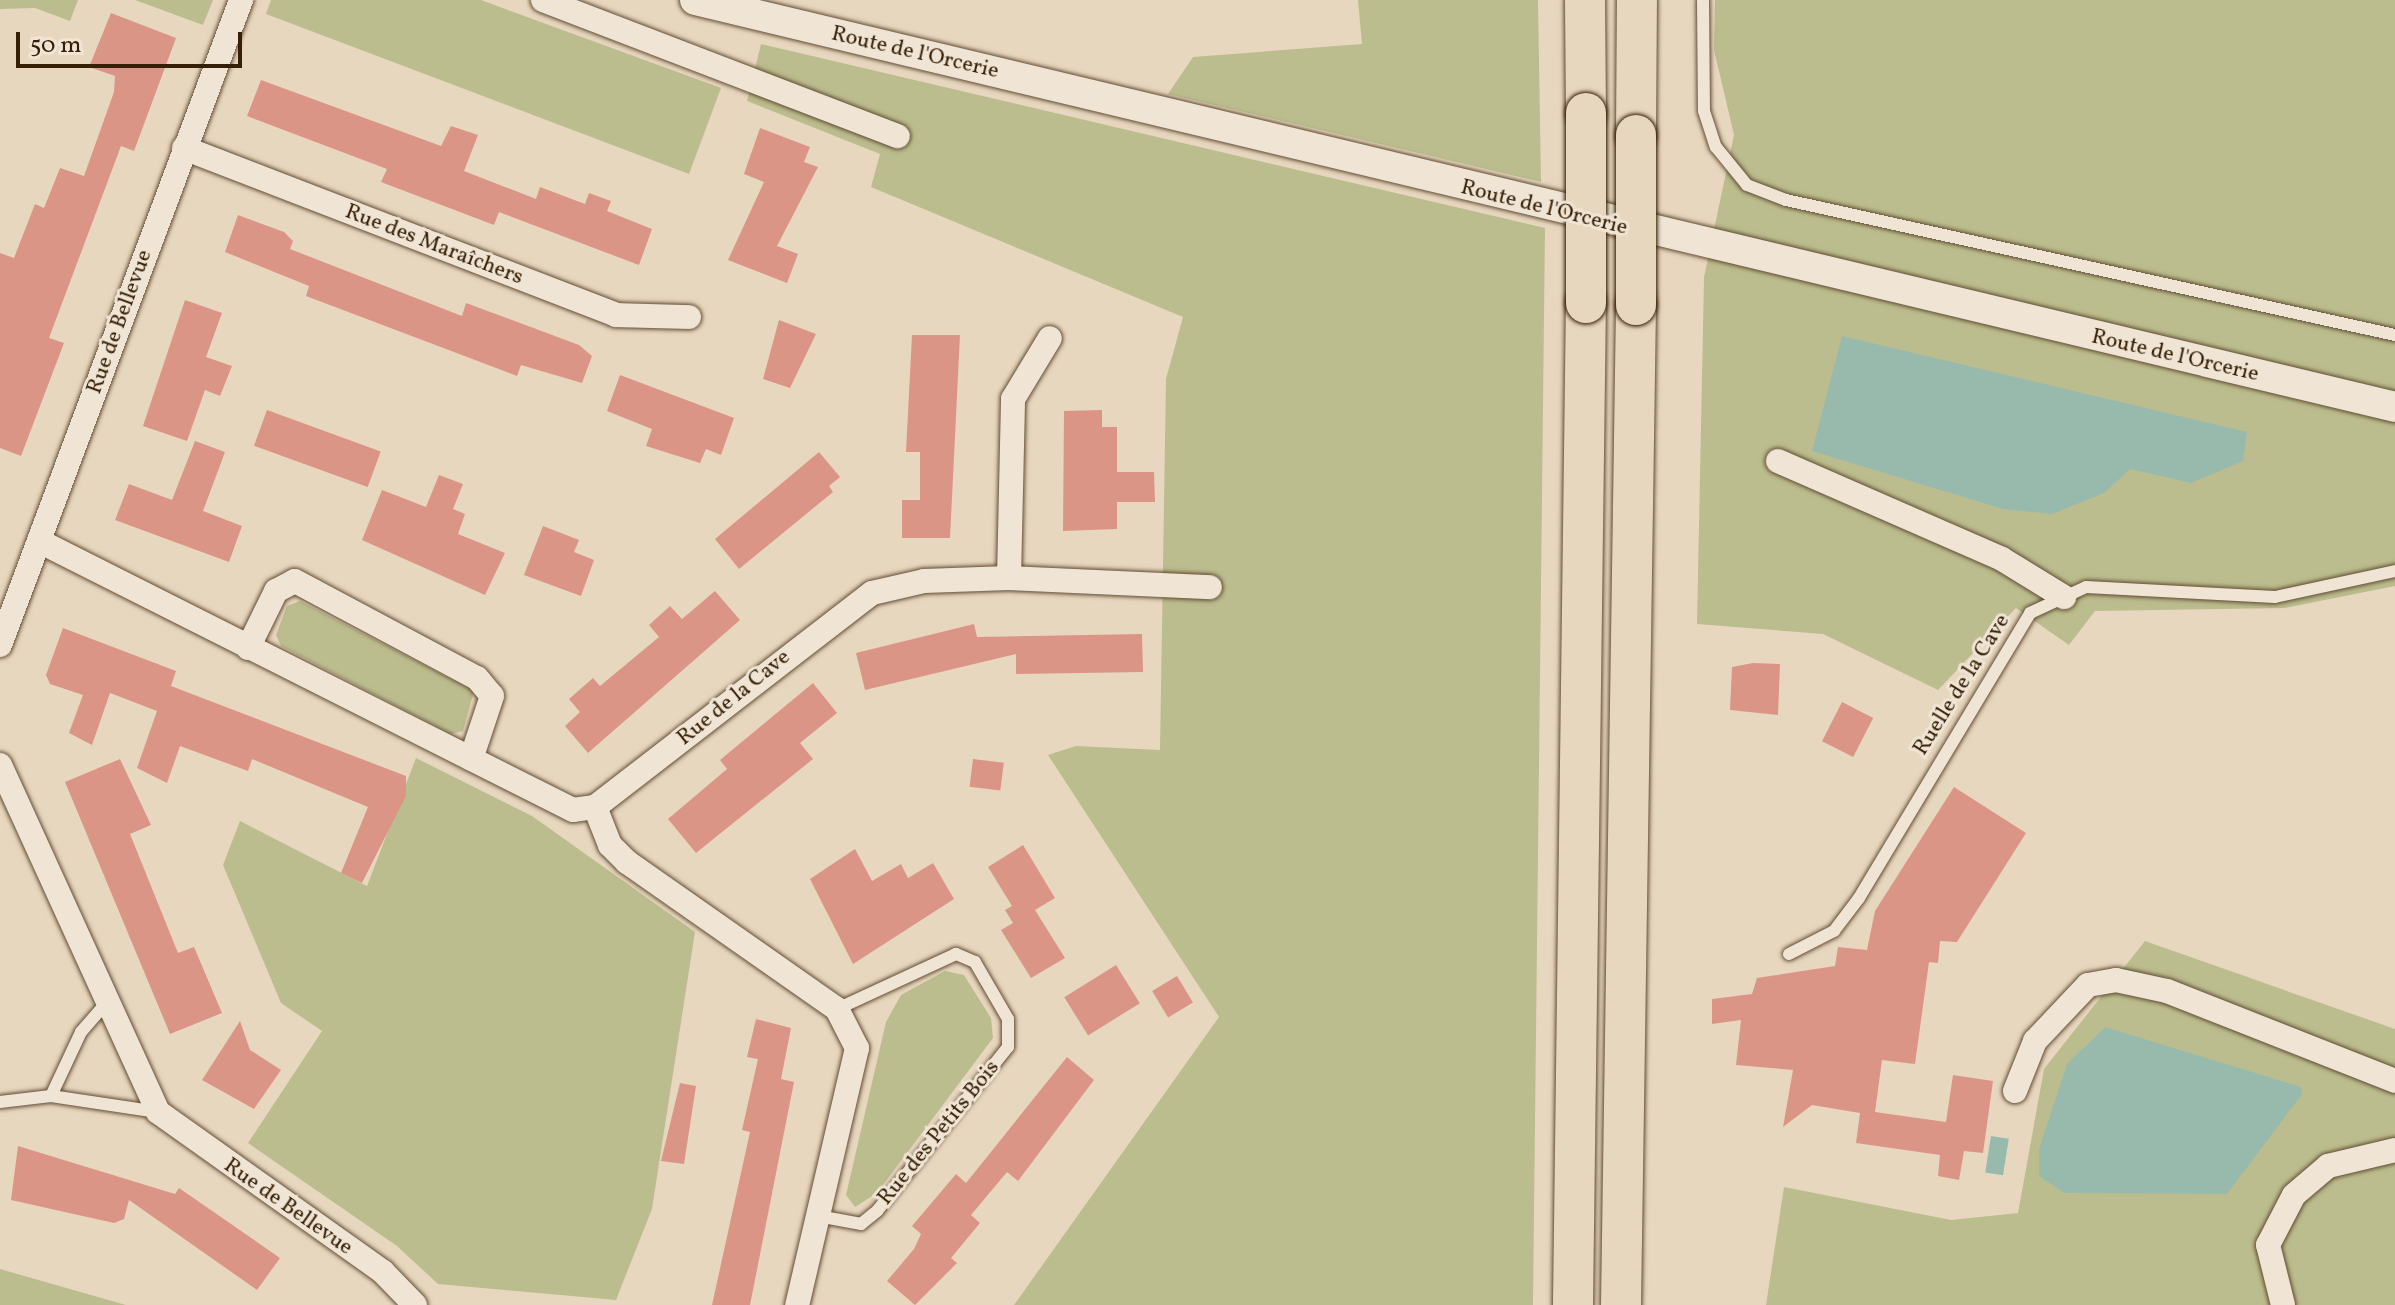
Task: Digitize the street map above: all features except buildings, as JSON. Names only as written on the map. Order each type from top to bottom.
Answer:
[{"type":"highway","points":[[1573,1305],[1586,303],[1585,0]]},
{"type":"highway","points":[[1621,1305],[1636,305],[1637,0]]},
{"type":"street","name":"Rue de Bellevue","points":[[0,645],[241,0]]},
{"type":"street","points":[[543,0],[898,136]]},
{"type":"street","name":"Route de l'Orcerie","points":[[695,0],[2395,407]]},
{"type":"street","name":"Rue des Maraîchers","points":[[184,148],[616,315],[689,317]]},
{"type":"street","points":[[1009,578],[1013,399],[1050,338]]},
{"type":"street","points":[[1778,461],[2002,559],[2064,597]]},
{"type":"street","points":[[39,541],[573,810],[595,807],[610,845],[627,862],[837,1009],[857,1048],[797,1305]]},
{"type":"street","name":"Rue de la Cave","points":[[595,807],[872,593],[924,581],[1009,578],[1210,587]]},
{"type":"street","points":[[248,648],[276,591],[295,581],[477,678],[492,696],[471,759]]},
{"type":"street","name":"Rue de Bellevue","points":[[0,765],[104,1006],[158,1112],[383,1272],[415,1305]]},
{"type":"street","points":[[2015,1091],[2035,1041],[2088,985],[2116,980],[2167,991],[2395,1081]]},
{"type":"street","points":[[2283,1305],[2268,1245],[2294,1195],[2328,1166],[2395,1150]]},
{"type":"lane","points":[[1703,0],[1704,111],[1716,147],[1747,185],[1786,200],[2395,335]]},
{"type":"lane","name":"Ruelle de la Cave","points":[[1789,954],[1834,931],[2030,613],[2086,587],[2275,597],[2395,571]]},
{"type":"lane","name":"Rue des Petits Bois","points":[[818,1216],[861,1224],[877,1211],[1008,1047],[1008,1019],[975,962],[956,954],[837,1009]]},
{"type":"lane","points":[[51,1096],[81,1032],[104,1006]]},
{"type":"lane","name":"Rue de Bellevue","points":[[0,1102],[51,1096],[158,1112]]},
{"type":"green space","points":[[0,0],[78,0],[70,21],[35,8],[0,9]]},
{"type":"green space","points":[[135,0],[213,0],[203,25]]},
{"type":"green space","points":[[271,0],[481,0],[721,88],[689,174],[266,14]]},
{"type":"green space","points":[[1358,0],[1538,0],[1541,182],[1168,94],[1193,57],[1362,44]]},
{"type":"green space","points":[[1715,0],[2395,0],[2395,586],[2285,608],[2095,611],[2069,645],[2016,608],[1938,690],[1823,634],[1697,624],[1704,277],[1734,135],[1714,50]]},
{"type":"green space","points":[[761,44],[1545,228],[1533,1305],[1014,1305],[1219,1017],[1048,755],[1076,746],[1160,750],[1166,379],[1183,317],[871,187],[880,154],[747,101]]},
{"type":"green space","points":[[300,601],[474,691],[463,731],[451,734],[281,646],[276,635],[287,606]]},
{"type":"green space","points":[[416,758],[532,816],[695,932],[652,1209],[616,1300],[438,1284],[397,1246],[248,1143],[322,1031],[281,1003],[223,865],[240,821],[367,886]]},
{"type":"green space","points":[[2145,941],[2395,1029],[2395,1305],[1766,1305],[1784,1187],[1951,1220],[2018,1213],[2044,1069]]},
{"type":"green space","points":[[945,971],[964,975],[991,1018],[993,1038],[877,1193],[855,1207],[846,1195],[886,1022],[901,995]]},
{"type":"green space","points":[[0,1269],[126,1305],[0,1305]]},
{"type":"shaded area","points":[[1842,336],[2247,432],[2243,461],[2191,483],[2130,469],[2104,493],[2052,514],[2003,509],[1812,451]]},
{"type":"shaded area","points":[[2105,1027],[2301,1087],[2302,1094],[2227,1194],[2064,1193],[2039,1176],[2039,1149],[2067,1064]]},
{"type":"shaded area","points":[[1991,1136],[2009,1139],[2003,1175],[1985,1173]]}]
